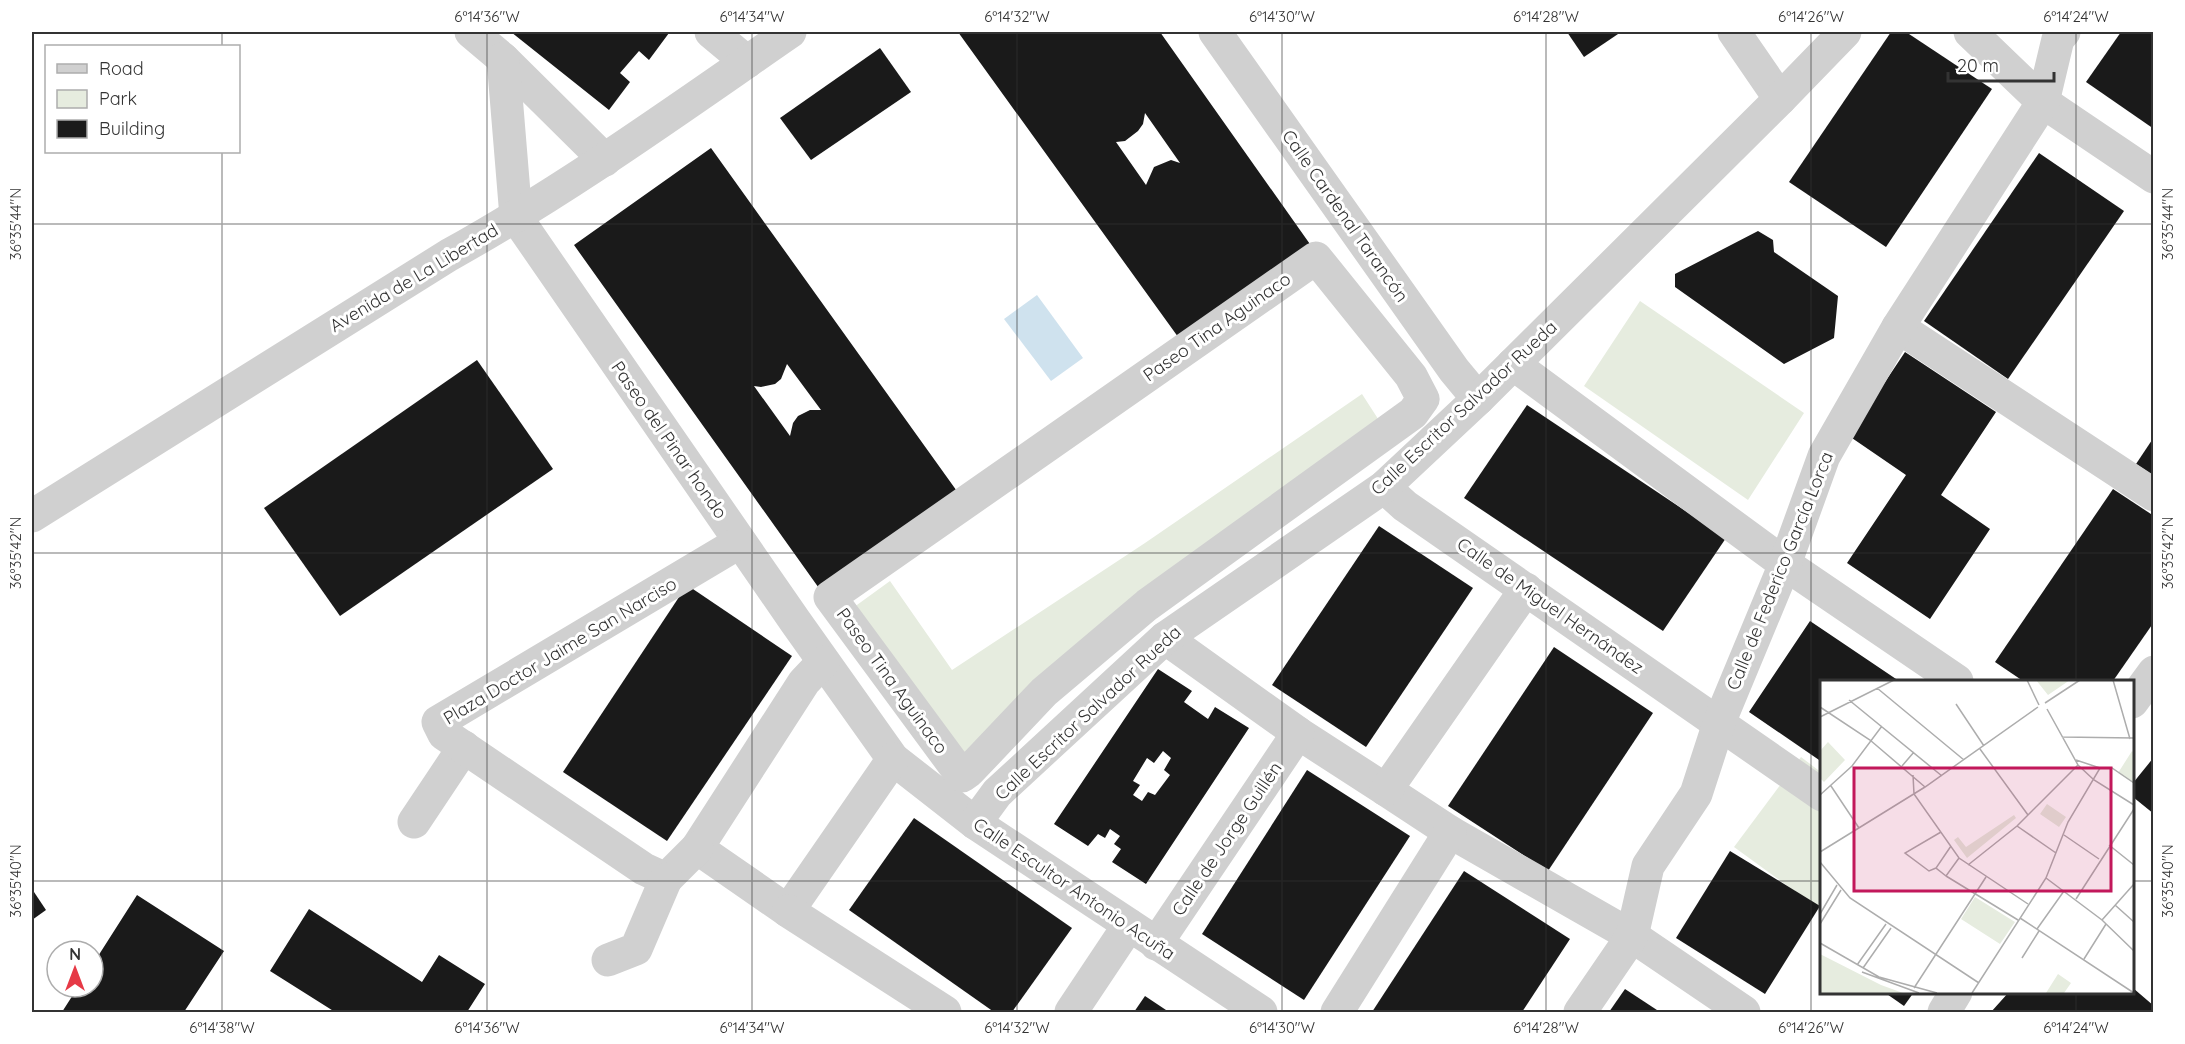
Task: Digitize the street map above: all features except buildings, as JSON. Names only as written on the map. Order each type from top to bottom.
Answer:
[{"type":"street","points":[[471,32],[503,59],[605,160]]},
{"type":"street","points":[[711,32],[747,62]]},
{"type":"street","name":"Avenida de La Libertad","points":[[35,506],[449,255],[516,217],[605,160],[790,32]]},
{"type":"street","name":"Calle Cardenal Tarancón","points":[[1215,32],[1454,370],[1478,399]]},
{"type":"street","points":[[1734,32],[1780,99]]},
{"type":"street","name":"Calle Escritor Salvador Rueda","points":[[975,823],[997,794],[1165,638],[1384,487],[1478,399],[1845,32]]},
{"type":"street","points":[[1970,32],[2043,102],[2154,177]]},
{"type":"street","name":"Calle de Federico García Lorca","points":[[1632,936],[1648,866],[1696,794],[1719,723],[1785,564],[1824,456],[1898,327],[2043,102],[2058,39],[2064,32]]},
{"type":"street","points":[[503,59],[516,217]]},
{"type":"street","name":"Paseo del Pinar hondo","points":[[516,217],[823,662]]},
{"type":"street","name":"Paseo Tina Aguinaco","points":[[1316,258],[1411,376],[1422,399],[1413,413],[1148,605],[1044,692],[962,776],[830,597],[1316,258]]},
{"type":"street","points":[[1898,327],[2154,495]]},
{"type":"street","points":[[1513,364],[1785,564],[1956,680]]},
{"type":"street","name":"Calle de Miguel Hernández","points":[[1384,487],[1405,506],[1820,794]]},
{"type":"street","name":"Plaza Doctor Jaime San Narciso","points":[[666,879],[644,868],[444,734],[438,722],[740,542]]},
{"type":"street","points":[[1386,790],[1526,589]]},
{"type":"street","points":[[1165,638],[1298,733],[1450,832],[1632,936],[1744,1012]]},
{"type":"street","points":[[608,960],[636,949],[666,879],[697,848],[804,682],[823,662]]},
{"type":"street","name":"Calle Escultor Antonio Acuña","points":[[823,662],[893,759],[975,823],[1261,1012]]},
{"type":"street","points":[[2134,701],[2154,672]]},
{"type":"street","name":"Calle de Jorge Guillén","points":[[1156,944],[1298,733]]},
{"type":"street","points":[[414,822],[464,747]]},
{"type":"street","points":[[788,911],[893,759]]},
{"type":"street","points":[[1337,1012],[1450,832]]},
{"type":"street","points":[[697,848],[788,911],[945,1012]]},
{"type":"street","points":[[1071,1012],[1129,925]]},
{"type":"street","points":[[1580,1012],[1632,936]]},
{"type":"street","points":[[1944,1012],[1955,993]]},
{"type":"green space","points":[[1640,301],[1804,413],[1748,500],[1584,386]]},
{"type":"green space","points":[[1362,394],[1382,425],[960,760],[850,610],[890,581],[952,670],[1145,543]]},
{"type":"green space","points":[[1801,757],[1820,771],[1820,910],[1734,847]]},
{"type":"water","points":[[1037,295],[1083,358],[1051,381],[1004,319]]}]
